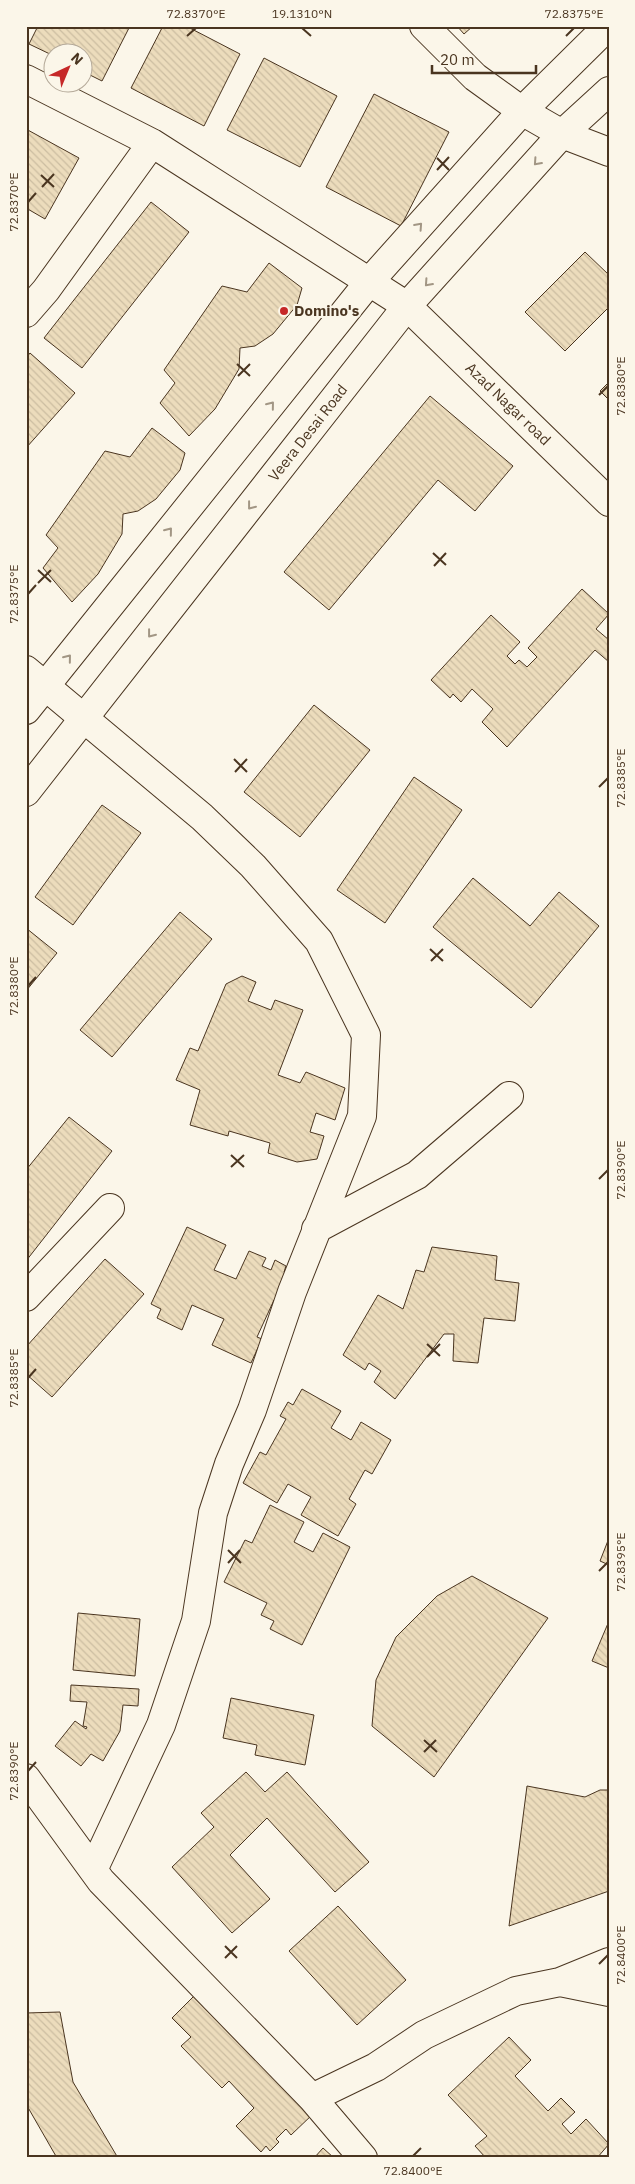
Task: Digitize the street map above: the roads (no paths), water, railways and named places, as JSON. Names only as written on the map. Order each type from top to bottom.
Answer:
[{"type":"street","points":[[424,26],[475,77],[522,110],[562,134],[609,152]]},
{"type":"street","points":[[26,710],[36,678],[369,282],[522,110],[608,26]]},
{"type":"street","name":"Azad Nagar road","points":[[26,79],[152,143],[407,306],[609,502]]},
{"type":"street","name":"Veera Desai Road","points":[[26,792],[407,306],[562,134],[609,91]]},
{"type":"street","points":[[26,313],[152,143]]},
{"type":"street","points":[[36,678],[202,817],[253,866],[319,940],[366,1035],[362,1116],[316,1229],[213,1513],[196,1622],[162,1725],[94,1868]]},
{"type":"street","points":[[316,1229],[418,1176],[509,1096]]},
{"type":"street","points":[[26,1296],[110,1208]]},
{"type":"street","points":[[26,1778],[94,1868],[101,1881],[312,2098],[362,2158]]},
{"type":"street","points":[[312,2098],[376,2067],[424,2035],[516,1991],[560,1982],[609,1962]]},
{"type":"street","points":[[560,1982],[609,1992]]},
{"type":"place","name":"Domino's","points":[[284,311]]}]
